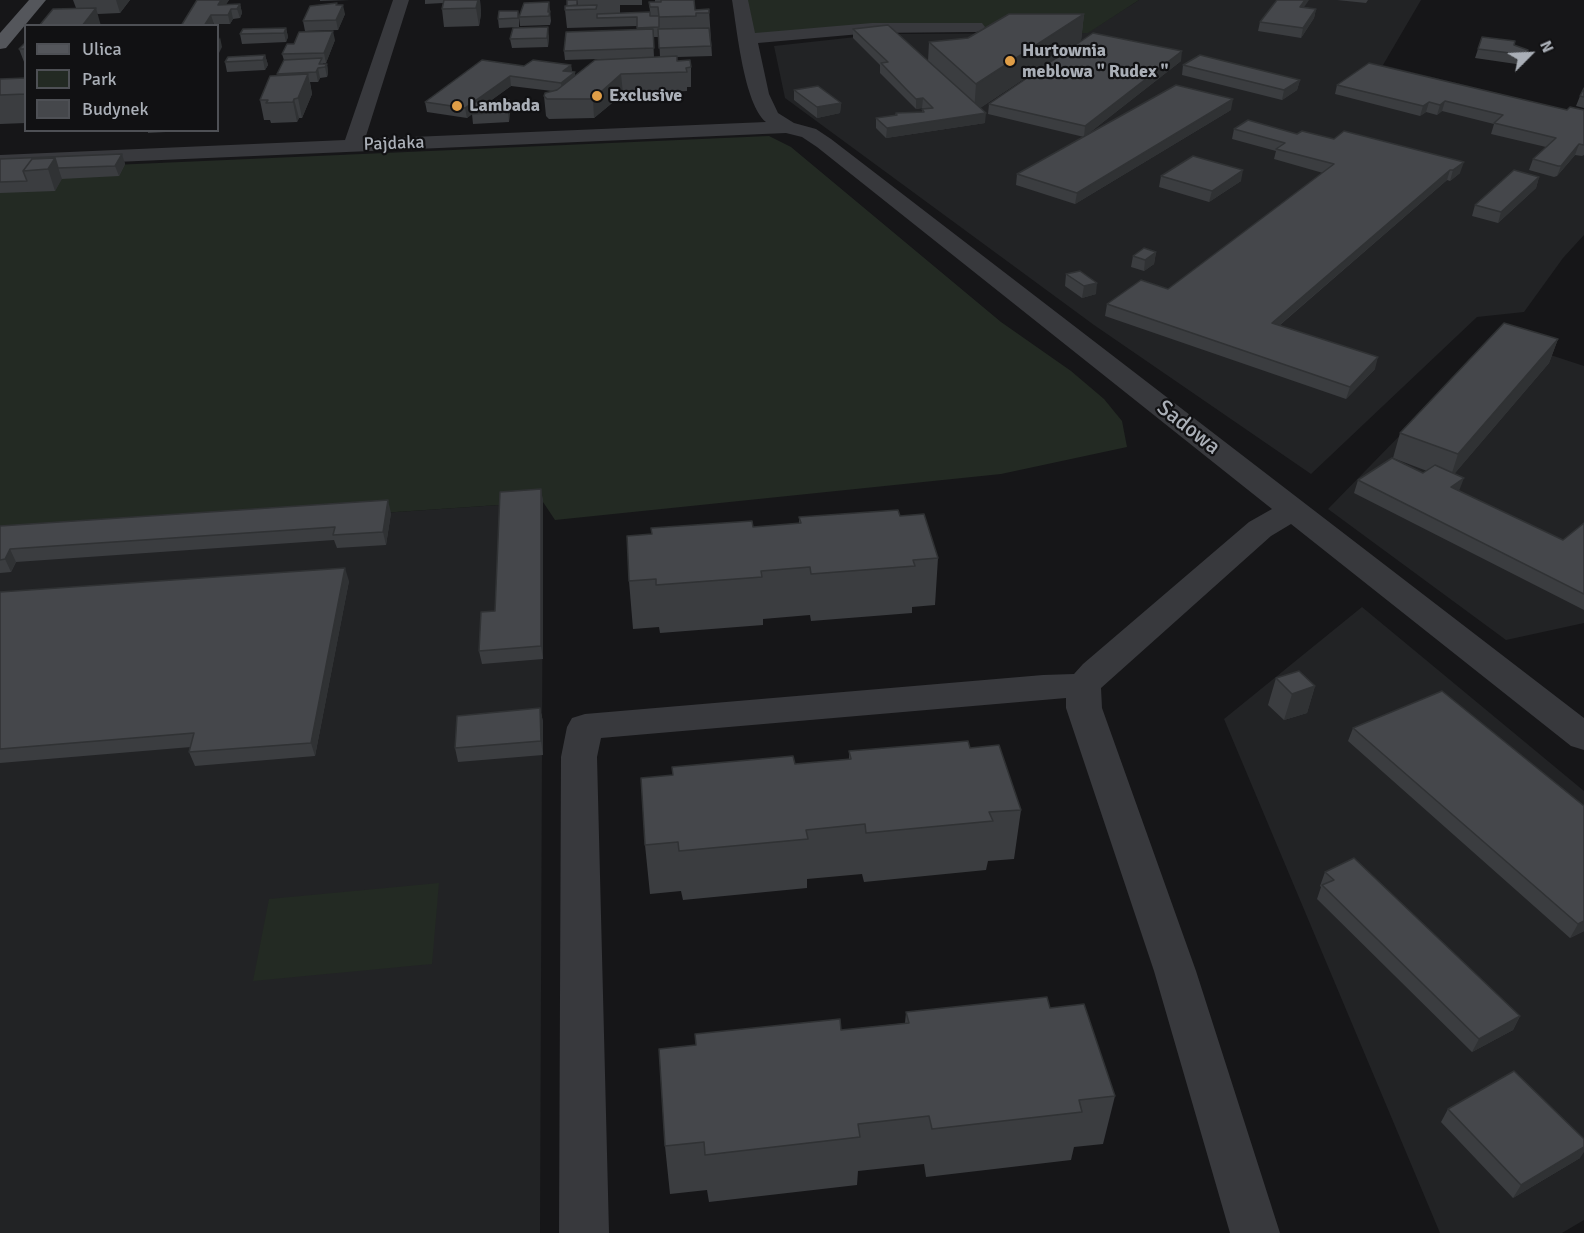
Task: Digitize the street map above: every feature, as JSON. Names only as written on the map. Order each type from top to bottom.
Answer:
[{"type":"main road","points":[[0,44],[38,0]]},
{"type":"street","points":[[353,146],[401,0]]},
{"type":"street","points":[[740,0],[762,99],[770,116],[787,127]]},
{"type":"street","points":[[747,39],[872,28],[976,27]]},
{"type":"street","name":"Pajdaka","points":[[0,160],[787,127]]},
{"type":"street","name":"Sadowa","points":[[787,127],[809,134],[824,143],[1584,737]]},
{"type":"street","points":[[1256,1233],[1175,971],[1084,708],[1084,687],[1095,672],[1260,529],[1292,510]]},
{"type":"street","points":[[584,1233],[579,757],[585,727],[1043,687],[1084,687]]},
{"type":"shaded area","points":[[1139,0],[1421,0],[1383,65],[1584,114],[1584,235],[1563,258],[1524,312],[1477,317],[1311,474],[1094,325],[785,98],[774,46],[883,34],[1087,33]]},
{"type":"shaded area","points":[[1496,337],[1584,366],[1584,623],[1506,640],[1328,509]]},
{"type":"shaded area","points":[[543,502],[540,1233],[0,1233],[0,539]]},
{"type":"shaded area","points":[[1362,607],[1584,791],[1584,1220],[1562,1233],[1440,1233],[1224,719]]},
{"type":"green space","points":[[747,0],[1139,0],[1088,33],[984,33],[977,23],[753,36]]},
{"type":"green space","points":[[769,136],[791,147],[1001,322],[1071,371],[1104,399],[1122,421],[1127,447],[1001,474],[555,520],[543,502],[0,539],[0,170]]},
{"type":"green space","points":[[439,883],[432,964],[253,981],[269,899]]},
{"type":"building","points":[[197,0],[221,0],[218,5],[240,4],[237,9],[231,9],[228,15],[211,15],[205,24],[182,24]]},
{"type":"building","points":[[444,0],[478,0],[476,8],[442,9]]},
{"type":"building","points":[[567,0],[577,0],[577,5],[567,6]]},
{"type":"building","points":[[661,0],[694,0],[695,10],[709,9],[709,13],[696,13],[696,16],[659,17],[658,7],[650,7],[649,2],[661,2]]},
{"type":"building","points":[[1277,0],[1305,0],[1300,7],[1316,9],[1303,28],[1260,22]]},
{"type":"building","points":[[549,2],[549,16],[519,17],[524,3]]},
{"type":"building","points":[[337,3],[336,5],[343,5],[336,20],[303,21],[310,6]]},
{"type":"building","points":[[597,5],[596,9],[565,10],[565,6]]},
{"type":"building","points":[[96,8],[84,24],[41,24],[53,9]]},
{"type":"building","points":[[499,11],[518,11],[518,18],[498,19]]},
{"type":"building","points":[[650,12],[650,16],[659,16],[659,27],[637,28],[637,17],[597,18],[597,14]]},
{"type":"building","points":[[1009,14],[1084,14],[976,84],[929,42],[968,38]]},
{"type":"building","points":[[888,25],[986,113],[887,128],[876,118],[897,115],[896,113],[924,112],[922,109],[933,108],[923,98],[916,99],[881,63],[888,62],[853,29]]},
{"type":"building","points":[[548,27],[547,38],[510,39],[513,28]]},
{"type":"building","points":[[286,28],[284,33],[240,34],[243,29]]},
{"type":"building","points":[[709,28],[711,46],[659,48],[658,29]]},
{"type":"building","points":[[653,29],[654,48],[564,51],[566,32]]},
{"type":"building","points":[[333,31],[324,53],[282,54],[287,44],[294,44],[299,32]]},
{"type":"building","points":[[1093,33],[1182,51],[1085,126],[989,104]]},
{"type":"building","points":[[1482,37],[1515,41],[1514,45],[1528,50],[1526,55],[1478,49]]},
{"type":"building","points":[[265,55],[263,60],[225,62],[228,57]]},
{"type":"building","points":[[1200,55],[1300,80],[1284,90],[1183,65]]},
{"type":"building","points":[[677,56],[677,61],[690,60],[691,67],[686,68],[687,72],[621,74],[593,99],[547,99],[544,96],[545,93],[557,90],[595,60]]},
{"type":"building","points":[[322,58],[319,64],[327,64],[325,67],[318,68],[316,72],[277,74],[284,60]]},
{"type":"building","points":[[482,60],[524,66],[533,60],[571,65],[563,71],[575,72],[561,83],[510,76],[465,108],[425,102]]},
{"type":"building","points":[[1369,63],[1567,110],[1570,107],[1584,110],[1584,145],[1579,144],[1561,166],[1558,166],[1533,159],[1556,138],[1494,123],[1503,115],[1445,101],[1440,105],[1429,102],[1423,106],[1337,85]]},
{"type":"building","points":[[308,74],[298,98],[293,102],[266,103],[268,100],[260,100],[270,76]]},
{"type":"building","points":[[24,78],[24,94],[0,95],[0,79]]},
{"type":"building","points":[[1176,85],[1233,99],[1077,193],[1017,174]]},
{"type":"building","points":[[818,86],[841,103],[817,107],[794,90]]},
{"type":"building","points":[[509,100],[508,112],[472,114],[473,102]]},
{"type":"building","points":[[1248,120],[1297,134],[1302,131],[1334,139],[1344,131],[1464,162],[1450,170],[1272,323],[1378,357],[1350,387],[1107,304],[1141,280],[1168,289],[1334,164],[1276,149],[1285,143],[1234,129]]},
{"type":"building","points":[[122,154],[115,166],[58,168],[55,158],[32,159],[23,171],[27,181],[0,182],[0,159]]},
{"type":"building","points":[[1193,156],[1243,170],[1212,191],[1161,176]]},
{"type":"building","points":[[55,158],[48,169],[23,171],[32,159]]},
{"type":"building","points":[[1514,170],[1539,177],[1501,212],[1475,205]]},
{"type":"building","points":[[1144,248],[1156,252],[1145,260],[1133,256]]},
{"type":"building","points":[[1080,271],[1097,283],[1084,286],[1066,274]]},
{"type":"building","points":[[1504,323],[1558,339],[1458,454],[1400,433]]},
{"type":"building","points":[[1392,458],[1423,473],[1435,465],[1464,478],[1451,487],[1563,540],[1584,523],[1584,594],[1358,480]]},
{"type":"building","points":[[541,489],[541,646],[479,651],[481,612],[495,611],[500,492]]},
{"type":"building","points":[[388,500],[383,532],[333,535],[335,527],[10,549],[5,559],[0,560],[0,526]]},
{"type":"building","points":[[898,510],[900,516],[924,514],[938,558],[913,560],[915,566],[811,574],[810,567],[761,571],[762,577],[656,585],[656,579],[629,581],[627,536],[652,534],[651,528],[752,521],[753,527],[801,523],[799,517]]},
{"type":"building","points":[[345,568],[311,743],[189,752],[194,733],[0,749],[0,592]]},
{"type":"building","points":[[1299,671],[1315,686],[1292,694],[1276,678]]},
{"type":"building","points":[[1442,691],[1584,806],[1584,921],[1578,924],[1353,728]]},
{"type":"building","points":[[540,708],[541,741],[455,748],[457,716]]},
{"type":"building","points":[[968,741],[970,748],[999,745],[1021,810],[989,812],[993,821],[866,833],[865,824],[806,830],[808,839],[679,851],[678,842],[645,845],[641,778],[673,775],[672,767],[793,756],[795,764],[851,759],[849,751]]},
{"type":"building","points":[[1354,858],[1520,1016],[1479,1039],[1322,885],[1334,880],[1325,872]]},
{"type":"building","points":[[1047,997],[1050,1008],[1084,1004],[1115,1096],[1079,1100],[1082,1112],[932,1129],[929,1116],[858,1124],[860,1137],[705,1155],[704,1142],[665,1146],[659,1049],[696,1045],[695,1034],[840,1019],[841,1030],[909,1023],[906,1012]]},
{"type":"building","points":[[1514,1071],[1584,1139],[1584,1147],[1521,1185],[1448,1109]]},
{"type":"place","name":"Hurtownia meblowa \" Rudex \"","points":[[1010,61]]},
{"type":"place","name":"Exclusive","points":[[597,96]]},
{"type":"place","name":"Lambada","points":[[457,106]]}]
